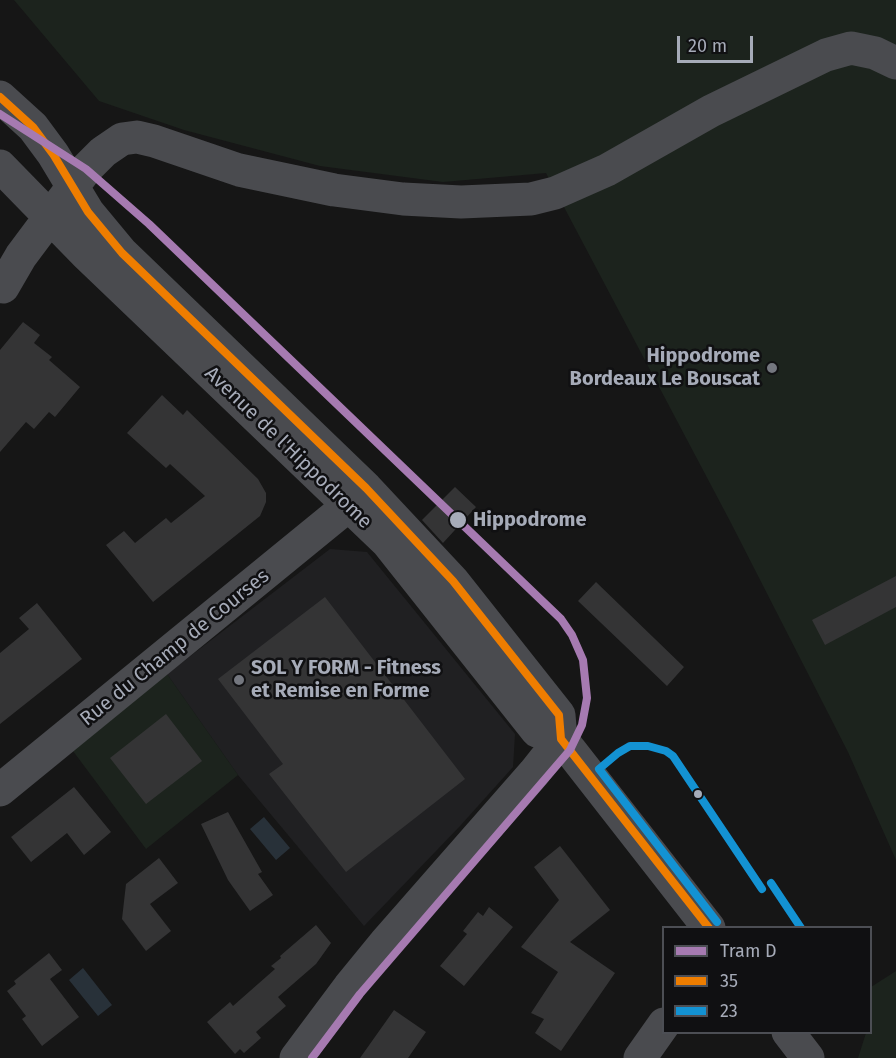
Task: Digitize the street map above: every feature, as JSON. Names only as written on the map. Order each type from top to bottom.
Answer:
[{"type":"street","points":[[3,286],[21,256],[73,187],[103,152],[122,139],[130,137],[154,141],[265,177],[334,190],[403,199],[461,202],[531,199],[555,193],[607,170],[711,111],[826,55],[851,48],[876,53],[896,63]]},
{"type":"street","name":"Avenue de l'Hippodrome","points":[[0,97],[33,127],[104,233],[142,274],[345,468],[460,590],[559,715],[561,739]]},
{"type":"street","name":"Avenue de l'Hippodrome","points":[[0,166],[387,542],[537,731],[561,739],[708,926]]},
{"type":"street","points":[[345,468],[351,494],[349,505]]},
{"type":"street","points":[[349,505],[357,502],[364,504],[398,533],[429,555]]},
{"type":"street","name":"Rue du Champ de Courses","points":[[0,790],[349,505]]},
{"type":"street","points":[[296,1058],[328,1013],[378,952],[561,739]]},
{"type":"street","points":[[640,1058],[662,1025]]},
{"type":"street","points":[[790,1034],[808,1058]]},
{"type":"shaded area","name":"Hippodrome Bordeaux Le Bouscat","points":[[14,0],[896,0],[896,860],[848,752],[731,523],[546,173],[443,182],[320,166],[184,130],[99,101]]},
{"type":"shaded area","points":[[330,549],[367,552],[515,734],[513,767],[364,926],[238,775],[167,674]]},
{"type":"shaded area","points":[[167,674],[238,775],[146,849],[73,751]]},
{"type":"shaded area","points":[[264,817],[290,848],[276,860],[250,829]]},
{"type":"shaded area","points":[[83,968],[112,1005],[98,1016],[69,980]]},
{"type":"shaded area","points":[[896,971],[896,1058],[858,1058],[866,1034],[872,1034],[872,986]]},
{"type":"building","points":[[23,322],[40,335],[34,343],[52,357],[49,360],[80,387],[55,417],[49,412],[34,429],[26,422],[0,452],[0,350]]},
{"type":"building","points":[[162,395],[183,415],[187,410],[258,479],[266,493],[266,502],[260,516],[153,602],[106,545],[124,531],[135,543],[166,518],[171,523],[205,496],[170,464],[166,468],[127,433]]},
{"type":"building","points":[[455,487],[476,507],[443,543],[422,520]]},
{"type":"building","points":[[896,576],[896,607],[825,645],[812,620]]},
{"type":"building","points":[[596,582],[684,667],[667,686],[578,601]]},
{"type":"building","points":[[325,597],[465,779],[346,872],[269,774],[283,764],[218,679]]},
{"type":"building","points":[[37,603],[82,659],[0,724],[0,653],[29,629],[19,618]]},
{"type":"building","points":[[166,714],[202,761],[146,804],[110,758]]},
{"type":"building","points":[[74,787],[111,832],[84,855],[67,833],[31,862],[11,837]]},
{"type":"building","points":[[228,812],[262,872],[258,874],[273,895],[250,911],[228,880],[201,824]]},
{"type":"building","points":[[560,846],[610,910],[570,942],[615,973],[561,1051],[535,1033],[544,1019],[531,1013],[558,972],[521,947],[559,900],[534,867]]},
{"type":"building","points":[[159,858],[178,883],[150,904],[171,931],[146,951],[122,919],[126,884]]},
{"type":"building","points":[[489,907],[513,927],[464,986],[440,966],[467,934],[463,931],[478,912],[483,916]]},
{"type":"building","points":[[316,925],[331,943],[316,964],[278,997],[286,1006],[256,1032],[261,1038],[244,1053],[240,1049],[235,1054],[207,1022],[230,1002],[233,1006],[275,969],[271,966],[281,958],[280,956]]},
{"type":"building","points":[[49,953],[62,970],[50,979],[79,1017],[42,1046],[22,1019],[26,1016],[7,991],[16,984],[14,981]]},
{"type":"building","points":[[394,1010],[426,1032],[408,1058],[360,1058]]},
{"type":"tram line","name":"D","points":[[0,114],[86,169],[149,224],[561,619],[572,635],[583,660],[587,698],[582,725],[570,750],[360,994],[312,1058]]},
{"type":"transit line","name":"35","points":[[0,97],[33,127],[53,154],[88,212],[122,253],[366,488],[453,581],[559,715],[561,739],[707,926]]},
{"type":"transit line","name":"23","points":[[717,922],[599,769],[618,753],[630,746],[648,746],[666,751],[673,756],[762,889]]},
{"type":"transit line","points":[[771,883],[800,926]]},
{"type":"place","name":"Hippodrome Bordeaux Le Bouscat","points":[[772,368]]},
{"type":"place","name":"Hippodrome","points":[[458,520]]},
{"type":"place","name":"SOL Y FORM - Fitness et Remise en Forme","points":[[239,680]]}]
